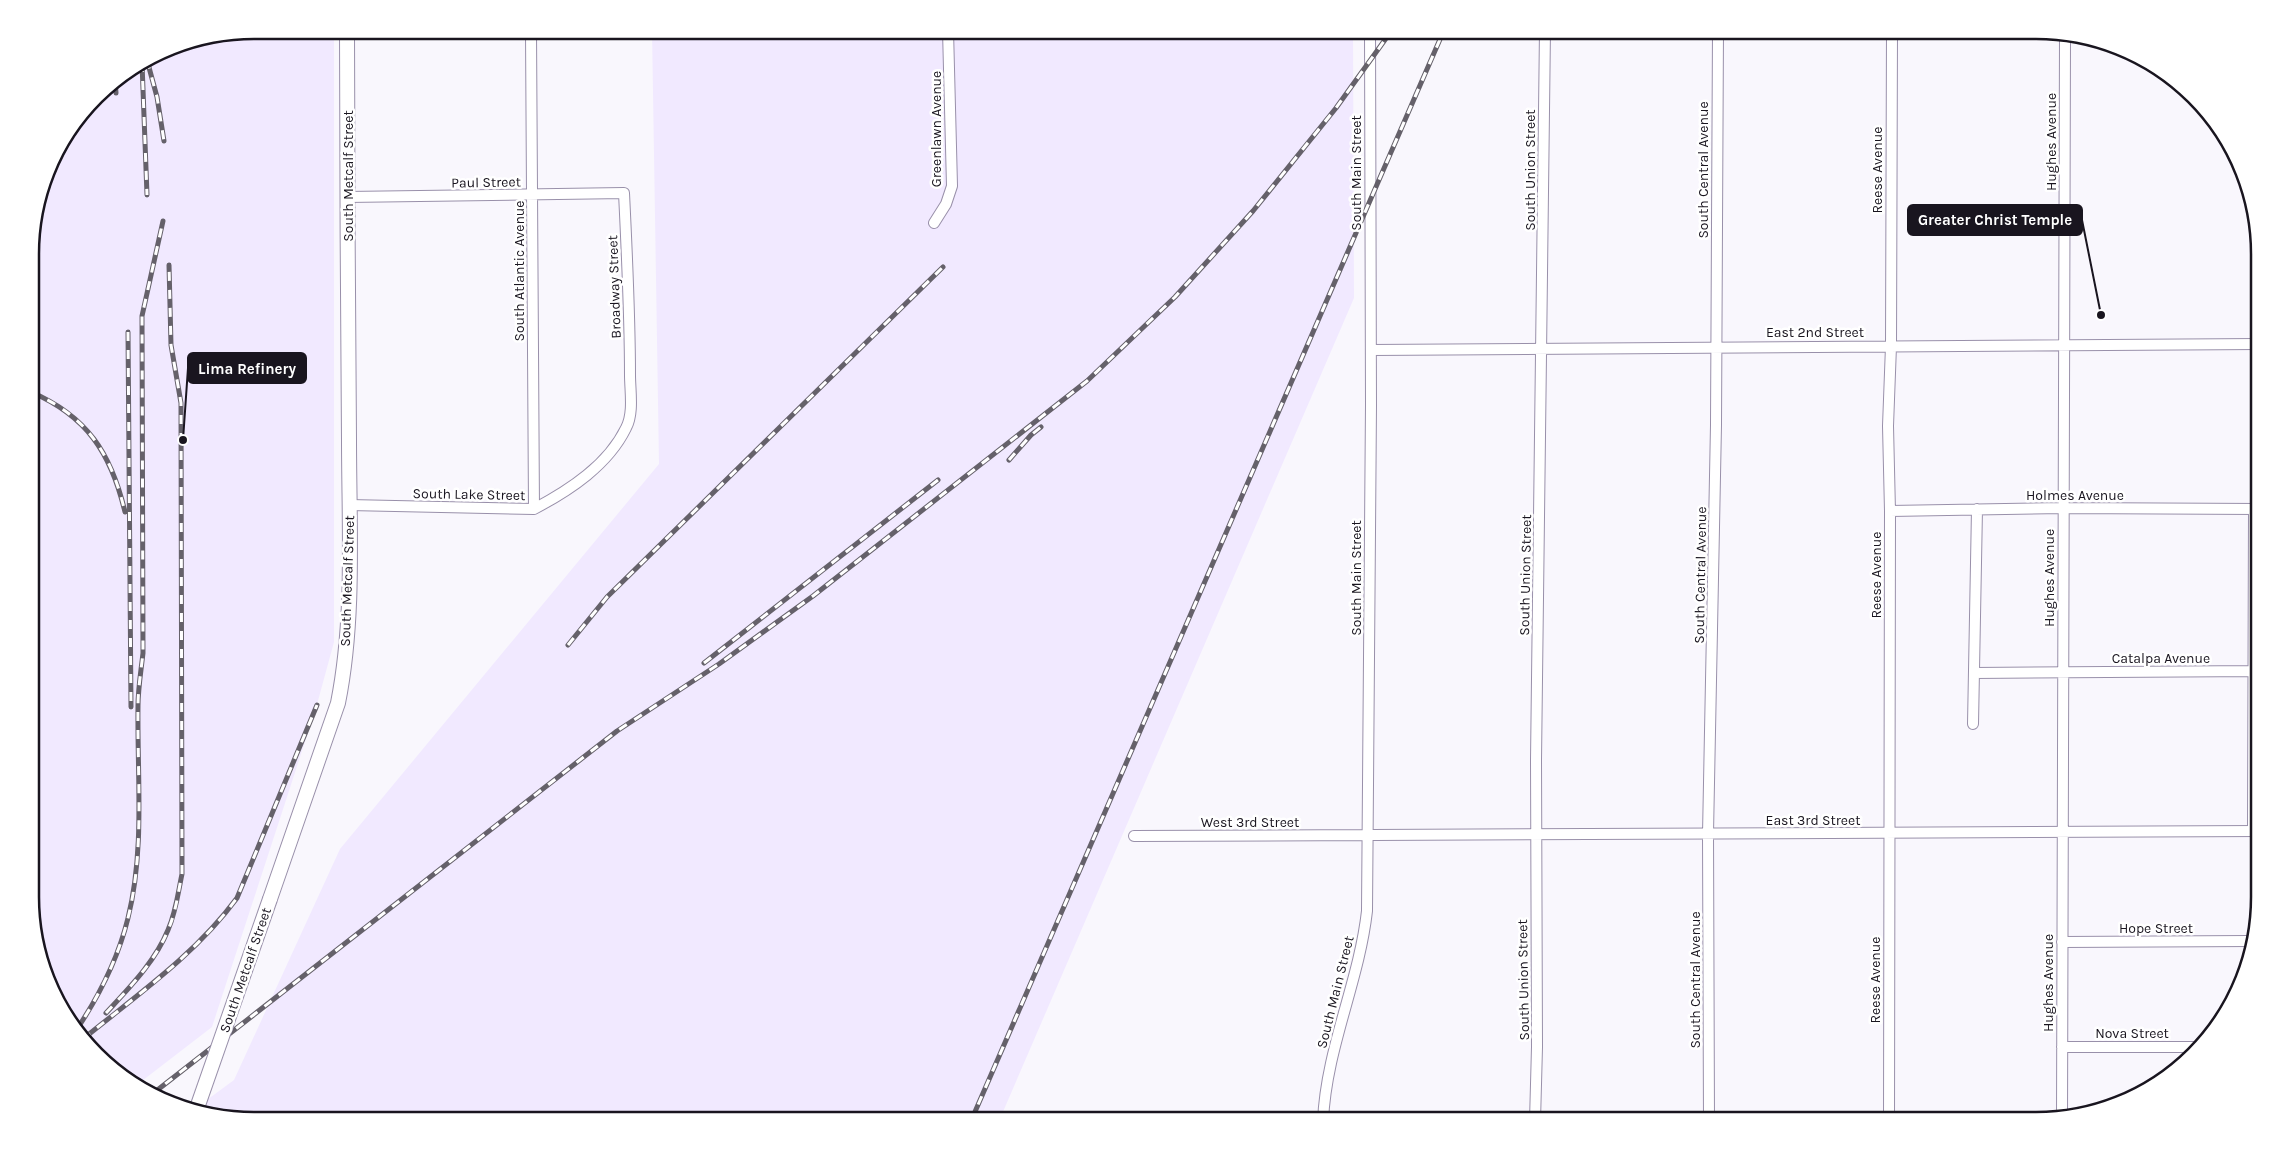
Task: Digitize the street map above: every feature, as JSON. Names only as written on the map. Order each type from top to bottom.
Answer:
[{"type":"main road","name":"South Metcalf Street","points":[[198,1105],[338,703],[345,670],[349,505],[347,39]]},
{"type":"street","name":"South Atlantic Avenue","points":[[531,39],[534,509]]},
{"type":"street","name":"Greenlawn Avenue","points":[[934,223],[946,204],[952,186],[948,39]]},
{"type":"street","name":"South Main Street","points":[[1323,1112],[1324,1096],[1331,1062],[1364,943],[1367,911],[1371,350],[1370,39]]},
{"type":"street","name":"South Union Street","points":[[1535,1112],[1544,39]]},
{"type":"street","name":"South Central Avenue","points":[[1709,1112],[1708,834],[1716,347],[1718,39]]},
{"type":"street","name":"Reese Avenue","points":[[1889,1112],[1890,511],[1888,426],[1891,346],[1892,39]]},
{"type":"street","name":"Hughes Avenue","points":[[2062,1110],[2062,508],[2065,41]]},
{"type":"street","name":"Paul Street","points":[[348,197],[624,194]]},
{"type":"street","name":"Broadway Street","points":[[624,194],[630,380]]},
{"type":"street","name":"East 2nd Street","points":[[1371,350],[2251,344]]},
{"type":"street","name":"South Lake Street","points":[[349,505],[534,509],[555,498],[602,462],[614,447],[629,422],[630,380]]},
{"type":"street","name":"Holmes Avenue","points":[[1890,511],[2062,508],[2251,509]]},
{"type":"street","points":[[1973,724],[1977,510]]},
{"type":"street","name":"Catalpa Avenue","points":[[1974,673],[2251,671]]},
{"type":"street","name":"East 3rd Street","points":[[1367,836],[2251,831]]},
{"type":"street","name":"West 3rd Street","points":[[1134,836],[1367,836]]},
{"type":"street","name":"Hope Street","points":[[2062,942],[2247,941]]},
{"type":"street","name":"Nova Street","points":[[2062,1047],[2190,1047]]},
{"type":"shaded area","points":[[239,39],[334,39],[334,642],[316,708],[212,1027],[142,1081],[112,1059],[83,1028],[61,993],[46,953],[39,912],[39,239],[46,198],[61,158],[75,134],[92,112],[112,92],[134,75],[171,55],[212,43]]},
{"type":"shaded area","points":[[652,39],[1353,39],[1354,298],[1003,1112],[239,1112],[200,1105],[234,1080],[340,849],[659,464]]},
{"type":"railway","points":[[158,1090],[617,731],[719,664],[813,596],[1087,381],[1175,297],[1253,211],[1336,108],[1386,39]]},
{"type":"railway","points":[[975,1112],[1440,39]]},
{"type":"railway","points":[[149,66],[157,97],[164,141]]},
{"type":"railway","points":[[142,70],[147,195]]},
{"type":"railway","points":[[116,89],[116,93]]},
{"type":"railway","points":[[80,1024],[92,1006],[119,948],[128,918],[137,866],[139,813],[138,700],[143,653],[142,316],[163,221]]},
{"type":"railway","points":[[106,1013],[141,974],[163,942],[177,902],[182,874],[181,403],[171,345],[169,265]]},
{"type":"railway","points":[[568,645],[607,597],[943,267]]},
{"type":"railway","points":[[128,332],[131,707]]},
{"type":"railway","points":[[39,396],[67,413],[82,425],[94,439],[104,454],[112,472],[125,512]]},
{"type":"railway","points":[[1009,460],[1031,435],[1041,427]]},
{"type":"railway","points":[[704,663],[938,480]]},
{"type":"railway","points":[[88,1035],[184,956],[221,919],[237,898],[317,705]]},
{"type":"place","name":"Greater Christ Temple","points":[[2101,315]]},
{"type":"place","name":"Lima Refinery","points":[[183,440]]}]
